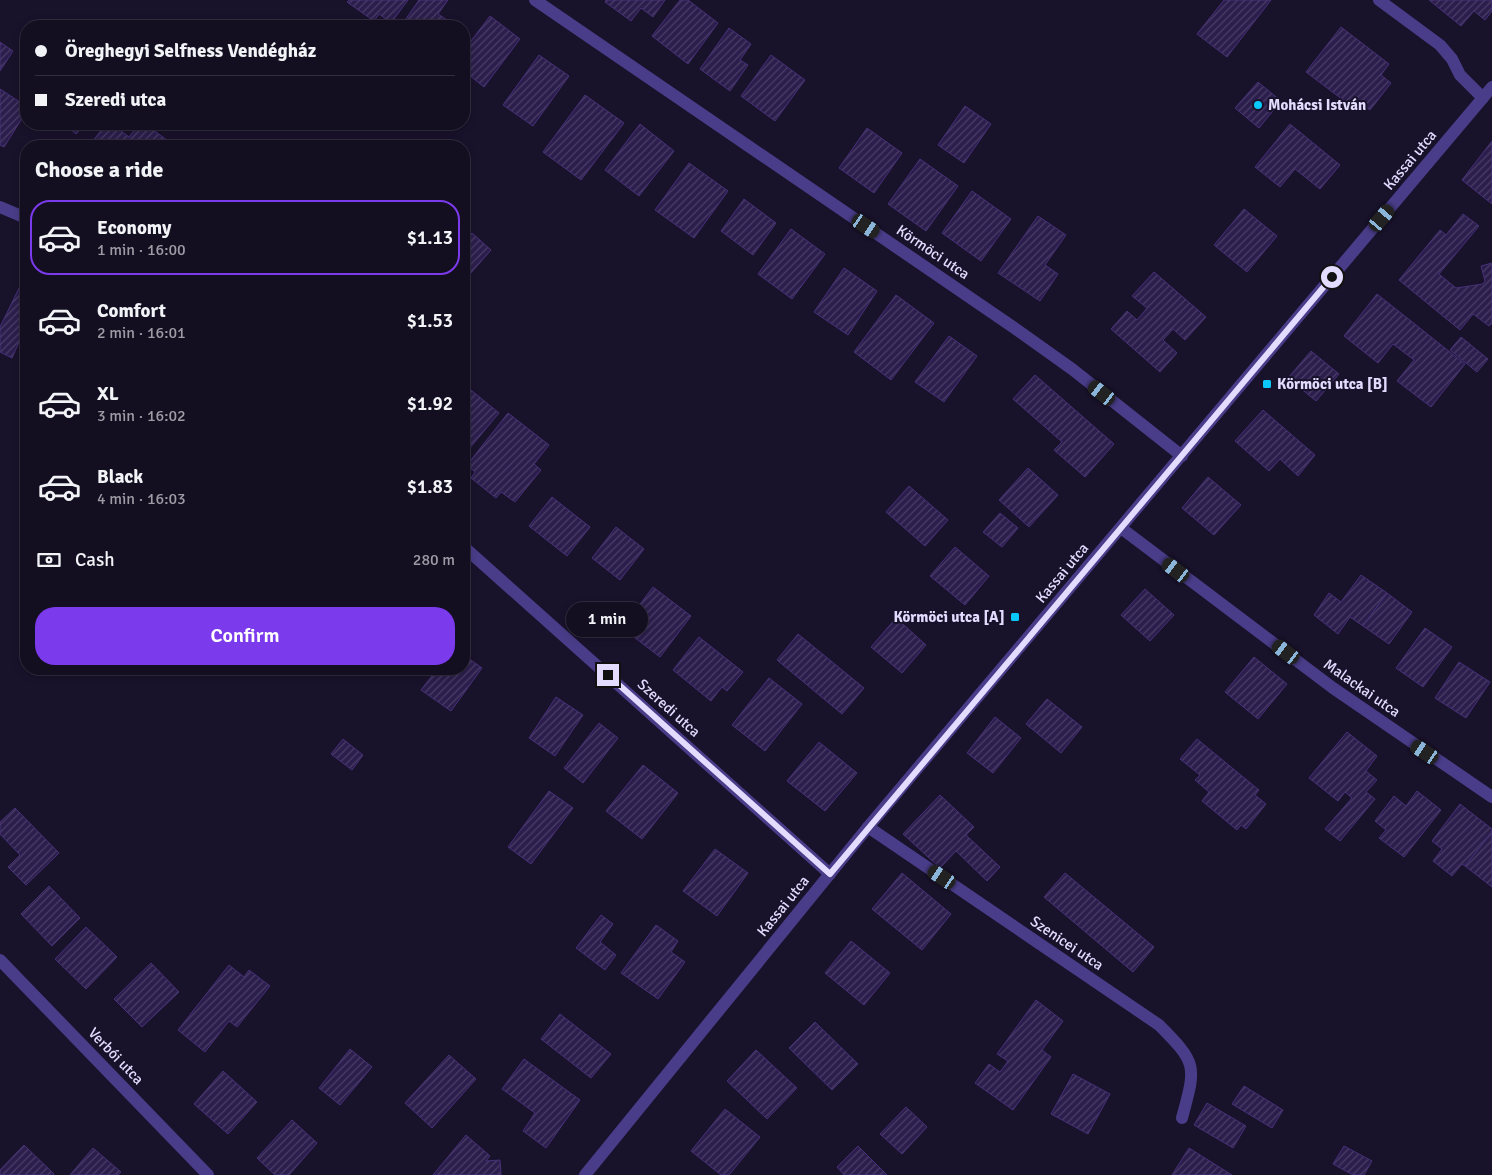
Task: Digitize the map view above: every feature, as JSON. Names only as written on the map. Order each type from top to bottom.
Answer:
[{"type":"street","name":"Körmöci utca","points":[[535,0],[1013,327],[1072,370],[1182,456]]},
{"type":"street","points":[[1379,0],[1440,45],[1452,59],[1460,75],[1483,98]]},
{"type":"street","name":"Kassai utca","points":[[585,1175],[868,827],[1492,87]]},
{"type":"street","points":[[0,207],[20,215]]},
{"type":"street","name":"Malackai utca","points":[[1121,528],[1333,688],[1492,797]]},
{"type":"street","name":"Szeredi utca","points":[[470,552],[830,874]]},
{"type":"street","name":"Szenicei utca","points":[[868,827],[1159,1025],[1181,1047],[1191,1062],[1192,1084],[1182,1118]]},
{"type":"street","name":"Verbói utca","points":[[0,960],[208,1175]]},
{"type":"building","points":[[349,0],[408,0],[393,20],[387,20],[379,14],[373,20],[347,2]]},
{"type":"building","points":[[419,0],[448,0],[438,14],[447,20],[405,20]]},
{"type":"building","points":[[606,0],[665,0],[653,17],[641,8],[631,21],[605,2]]},
{"type":"building","points":[[680,0],[688,0],[718,23],[688,64],[652,36]]},
{"type":"building","points":[[1224,0],[1271,0],[1227,57],[1197,34]]},
{"type":"building","points":[[1429,0],[1492,0],[1492,11],[1485,20],[1474,11],[1461,26]]},
{"type":"building","points":[[490,16],[520,39],[484,87],[470,76],[470,42]]},
{"type":"building","points":[[1341,27],[1389,64],[1381,75],[1391,83],[1370,110],[1359,102],[1355,109],[1306,72]]},
{"type":"building","points":[[729,28],[751,44],[740,60],[748,65],[730,91],[700,69]]},
{"type":"building","points":[[0,42],[13,51],[0,71]]},
{"type":"building","points":[[539,55],[569,76],[533,126],[503,105]]},
{"type":"building","points":[[771,55],[805,80],[775,121],[741,96]]},
{"type":"building","name":"Mohácsi István","points":[[1258,82],[1281,101],[1259,128],[1235,108]]},
{"type":"building","points":[[0,89],[20,102],[20,122],[4,147],[0,145]]},
{"type":"building","points":[[585,95],[624,123],[581,180],[543,152]]},
{"type":"building","points":[[965,106],[991,124],[964,163],[938,145]]},
{"type":"building","points":[[640,124],[674,151],[639,196],[605,170]]},
{"type":"building","points":[[1290,124],[1340,165],[1320,189],[1295,169],[1280,187],[1255,167]]},
{"type":"building","points":[[867,128],[902,153],[874,193],[839,168]]},
{"type":"building","points":[[71,130],[80,130],[76,134]]},
{"type":"building","points":[[101,130],[120,130],[129,137],[134,130],[153,130],[167,140],[94,140]]},
{"type":"building","points":[[1492,141],[1492,204],[1462,180]]},
{"type":"building","points":[[920,159],[958,186],[926,231],[888,204]]},
{"type":"building","points":[[689,163],[728,191],[694,238],[655,210]]},
{"type":"building","points":[[972,191],[1011,219],[981,261],[942,233]]},
{"type":"building","points":[[744,199],[776,223],[753,255],[721,231]]},
{"type":"building","points":[[1244,209],[1277,236],[1247,272],[1214,245]]},
{"type":"building","points":[[1463,214],[1479,226],[1439,274],[1456,288],[1483,284],[1485,281],[1481,266],[1492,263],[1492,323],[1489,326],[1473,314],[1460,330],[1399,280],[1440,230],[1446,235]]},
{"type":"building","points":[[1038,216],[1066,235],[1045,265],[1058,274],[1040,301],[998,273]]},
{"type":"building","points":[[791,229],[825,254],[792,299],[758,274]]},
{"type":"building","points":[[472,233],[491,250],[470,274],[470,235]]},
{"type":"building","points":[[844,268],[877,291],[848,335],[814,312]]},
{"type":"building","points":[[1154,272],[1206,317],[1185,340],[1173,329],[1163,340],[1177,353],[1160,372],[1111,329],[1127,311],[1137,320],[1147,308],[1132,296]]},
{"type":"building","points":[[20,286],[20,343],[12,358],[0,352],[0,327]]},
{"type":"building","points":[[1377,294],[1465,364],[1431,407],[1397,381],[1414,360],[1393,344],[1378,363],[1344,336]]},
{"type":"building","points":[[896,295],[934,323],[891,380],[854,352]]},
{"type":"building","points":[[949,336],[977,356],[944,402],[915,382]]},
{"type":"building","points":[[1461,337],[1488,359],[1477,372],[1450,350]]},
{"type":"building","points":[[1311,351],[1339,374],[1316,401],[1288,378]]},
{"type":"building","points":[[1035,375],[1114,444],[1085,477],[1054,450],[1062,442],[1013,399]]},
{"type":"building","points":[[470,389],[499,413],[470,448]]},
{"type":"building","points":[[1263,410],[1315,455],[1298,476],[1280,459],[1269,471],[1235,441]]},
{"type":"building","points":[[508,413],[549,445],[534,464],[541,470],[515,502],[501,492],[496,498],[471,478],[475,472],[470,468],[470,461]]},
{"type":"building","points":[[1028,468],[1058,495],[1029,527],[999,500]]},
{"type":"building","points":[[1208,477],[1241,505],[1214,535],[1182,508]]},
{"type":"building","points":[[909,486],[948,520],[925,546],[886,512]]},
{"type":"building","points":[[552,497],[590,527],[567,556],[529,526]]},
{"type":"building","points":[[1000,513],[1018,528],[1002,547],[983,532]]},
{"type":"building","points":[[616,527],[644,549],[620,580],[592,558]]},
{"type":"building","points":[[955,547],[989,576],[965,605],[930,576]]},
{"type":"building","points":[[1361,575],[1387,593],[1363,626],[1350,617],[1338,634],[1314,615],[1329,593],[1341,602]]},
{"type":"building","points":[[653,587],[691,616],[660,657],[622,628]]},
{"type":"building","points":[[1145,589],[1174,615],[1150,641],[1121,615]]},
{"type":"building","points":[[1387,593],[1412,612],[1389,644],[1363,626]]},
{"type":"building","points":[[896,618],[926,645],[902,673],[871,647]]},
{"type":"building","points":[[1425,628],[1452,647],[1423,687],[1396,668]]},
{"type":"building","points":[[798,634],[864,688],[842,714],[777,660]]},
{"type":"building","points":[[699,637],[743,672],[727,691],[722,687],[711,701],[673,670]]},
{"type":"building","points":[[1254,657],[1287,684],[1258,719],[1225,692]]},
{"type":"building","points":[[470,659],[482,668],[451,711],[421,690],[432,675],[470,675]]},
{"type":"building","points":[[1459,662],[1490,682],[1466,718],[1435,698]]},
{"type":"building","points":[[769,678],[802,704],[765,751],[732,725]]},
{"type":"building","points":[[556,697],[583,715],[555,756],[529,738]]},
{"type":"building","points":[[1047,699],[1082,727],[1061,753],[1026,724]]},
{"type":"building","points":[[995,717],[1021,738],[993,773],[967,753]]},
{"type":"building","points":[[599,723],[618,738],[583,783],[564,768]]},
{"type":"building","points":[[1347,732],[1377,756],[1366,771],[1377,780],[1366,792],[1375,799],[1340,841],[1325,829],[1352,798],[1345,792],[1338,801],[1309,778]]},
{"type":"building","points":[[343,739],[363,755],[352,770],[331,754]]},
{"type":"building","points":[[1197,739],[1259,790],[1255,795],[1266,804],[1246,829],[1241,825],[1237,830],[1202,801],[1209,792],[1195,780],[1200,775],[1180,759]]},
{"type":"building","points":[[819,742],[857,773],[825,811],[787,781]]},
{"type":"building","points":[[643,765],[678,793],[642,839],[606,811]]},
{"type":"building","points":[[549,791],[573,808],[531,864],[508,847]]},
{"type":"building","points":[[1417,791],[1441,810],[1404,857],[1379,838],[1386,830],[1375,821],[1394,796],[1406,806]]},
{"type":"building","points":[[940,795],[974,827],[966,835],[1000,867],[987,881],[956,851],[940,868],[903,834]]},
{"type":"building","points":[[1460,804],[1492,829],[1492,832],[1465,866],[1462,864],[1452,876],[1433,861],[1442,849],[1432,841]]},
{"type":"building","points":[[15,808],[59,853],[26,885],[8,867],[20,855],[0,834],[0,822]]},
{"type":"building","points":[[1492,832],[1492,887],[1465,866]]},
{"type":"building","points":[[715,849],[748,873],[717,916],[683,891]]},
{"type":"building","points":[[902,873],[951,914],[922,950],[872,909]]},
{"type":"building","points":[[1065,873],[1154,947],[1133,972],[1044,897]]},
{"type":"building","points":[[49,886],[80,918],[52,946],[21,914]]},
{"type":"building","points":[[601,915],[613,924],[600,942],[616,955],[605,970],[576,948]]},
{"type":"building","points":[[656,925],[678,941],[671,952],[685,962],[658,999],[621,973]]},
{"type":"building","points":[[86,927],[117,957],[86,989],[55,959]]},
{"type":"building","points":[[851,941],[890,973],[864,1005],[825,973]]},
{"type":"building","points":[[151,963],[179,992],[142,1027],[114,999]]},
{"type":"building","points":[[229,965],[244,977],[249,970],[270,986],[237,1027],[229,1021],[205,1052],[178,1030]]},
{"type":"building","points":[[1036,1000],[1063,1021],[1042,1050],[1051,1057],[1013,1110],[975,1083],[989,1064],[1000,1072],[1008,1061],[997,1054]]},
{"type":"building","points":[[560,1014],[611,1054],[591,1078],[541,1039]]},
{"type":"building","points":[[815,1022],[858,1064],[832,1090],[789,1048]]},
{"type":"building","points":[[350,1049],[372,1067],[340,1105],[319,1088]]},
{"type":"building","points":[[756,1050],[797,1088],[767,1119],[727,1081]]},
{"type":"building","points":[[449,1055],[476,1079],[432,1128],[405,1103]]},
{"type":"building","points":[[524,1059],[580,1100],[546,1148],[523,1131],[535,1113],[502,1089]]},
{"type":"building","points":[[223,1071],[257,1102],[228,1134],[194,1104]]},
{"type":"building","points":[[1073,1074],[1110,1094],[1088,1134],[1051,1114]]},
{"type":"building","points":[[1244,1086],[1283,1110],[1272,1128],[1232,1104]]},
{"type":"building","points":[[1207,1103],[1246,1126],[1233,1148],[1194,1125]]},
{"type":"building","points":[[906,1107],[927,1127],[902,1154],[880,1134]]},
{"type":"building","points":[[725,1109],[760,1137],[729,1175],[721,1175],[691,1151]]},
{"type":"building","points":[[292,1120],[317,1143],[289,1175],[275,1175],[257,1158]]},
{"type":"building","points":[[466,1135],[490,1156],[486,1161],[500,1160],[501,1175],[433,1175]]},
{"type":"building","points":[[24,1145],[53,1175],[0,1175],[0,1170]]},
{"type":"building","points":[[858,1146],[887,1175],[844,1175],[837,1167]]},
{"type":"building","points":[[1344,1146],[1372,1161],[1364,1175],[1353,1175],[1333,1164]]},
{"type":"building","points":[[93,1148],[121,1172],[118,1175],[70,1175]]},
{"type":"building","points":[[1189,1148],[1232,1175],[1172,1175]]},
{"type":"place","name":"Mohácsi István","points":[[1258,105]]},
{"type":"place","name":"Körmöci utca [B]","points":[[1267,384]]},
{"type":"place","name":"Körmöci utca [A]","points":[[1015,617]]},
{"type":"route","points":[[608,675],[830,874],[1332,277]]}]
